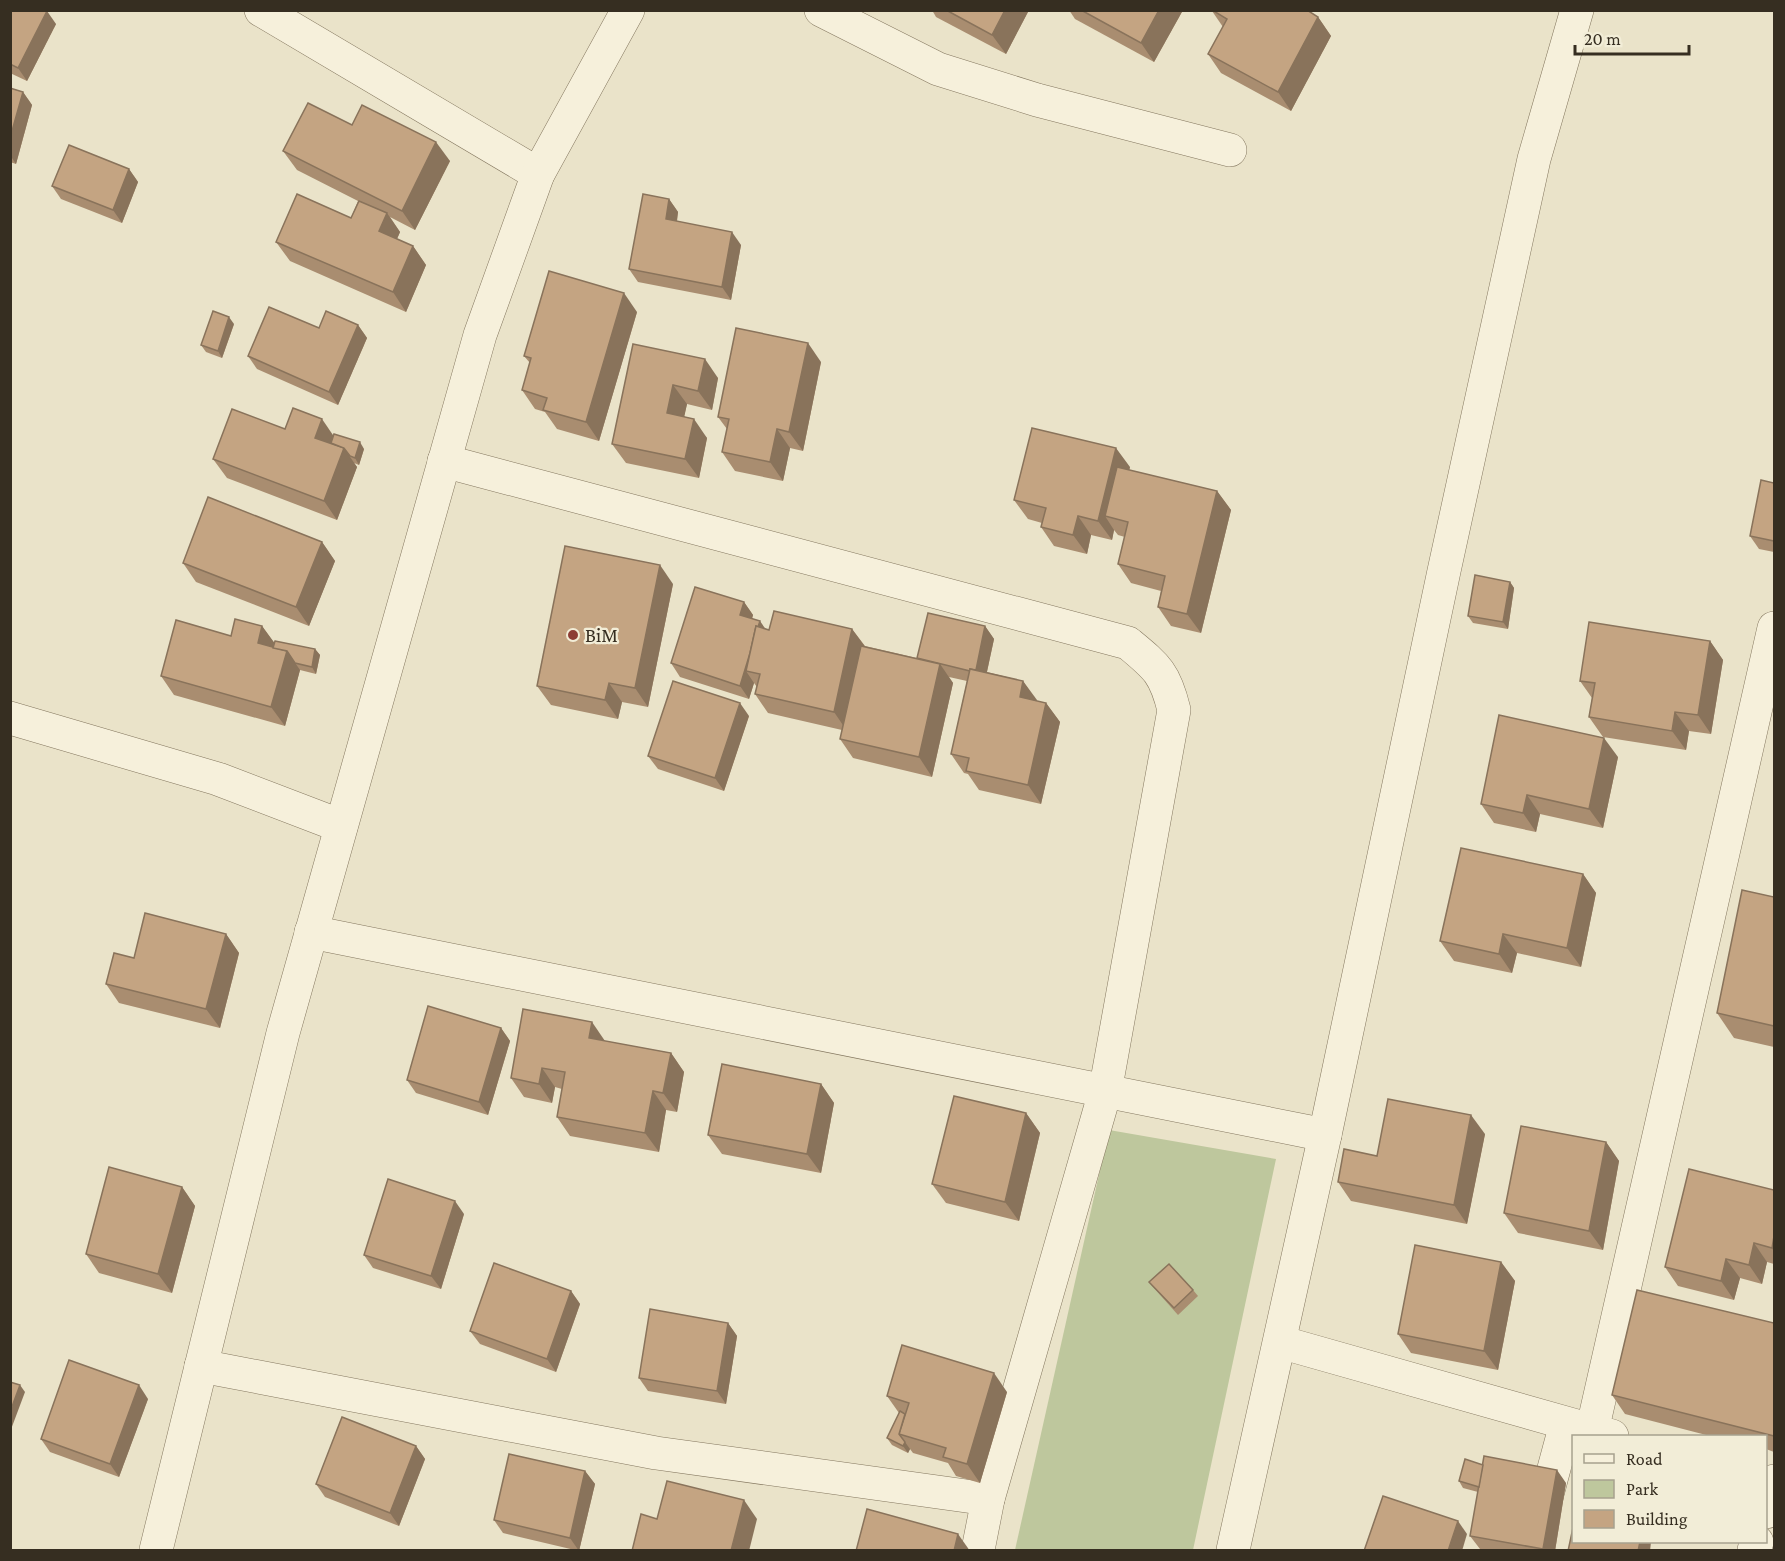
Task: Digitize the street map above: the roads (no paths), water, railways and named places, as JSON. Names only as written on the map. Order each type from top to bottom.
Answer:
[{"type":"street","points":[[261,10],[538,174]]},
{"type":"street","points":[[156,1551],[283,1033],[480,335],[538,174],[627,10]]},
{"type":"street","points":[[822,10],[938,69],[1037,100],[1230,150]]},
{"type":"street","points":[[1233,1551],[1325,1135],[1446,560],[1534,159],[1576,10]]},
{"type":"street","points":[[444,461],[1128,643],[1150,661],[1167,682],[1174,710],[1105,1092],[988,1499],[978,1551]]},
{"type":"street","points":[[1280,1342],[1590,1430],[1774,628]]},
{"type":"street","points":[[10,718],[218,779],[341,826]]},
{"type":"street","points":[[311,932],[1325,1135]]},
{"type":"street","points":[[201,1366],[656,1452],[988,1499]]},
{"type":"street","points":[[1532,1551],[1572,1468]]},
{"type":"street","points":[[1767,1508],[1774,1479]]},
{"type":"place","name":"BiM","points":[[573,635]]}]
